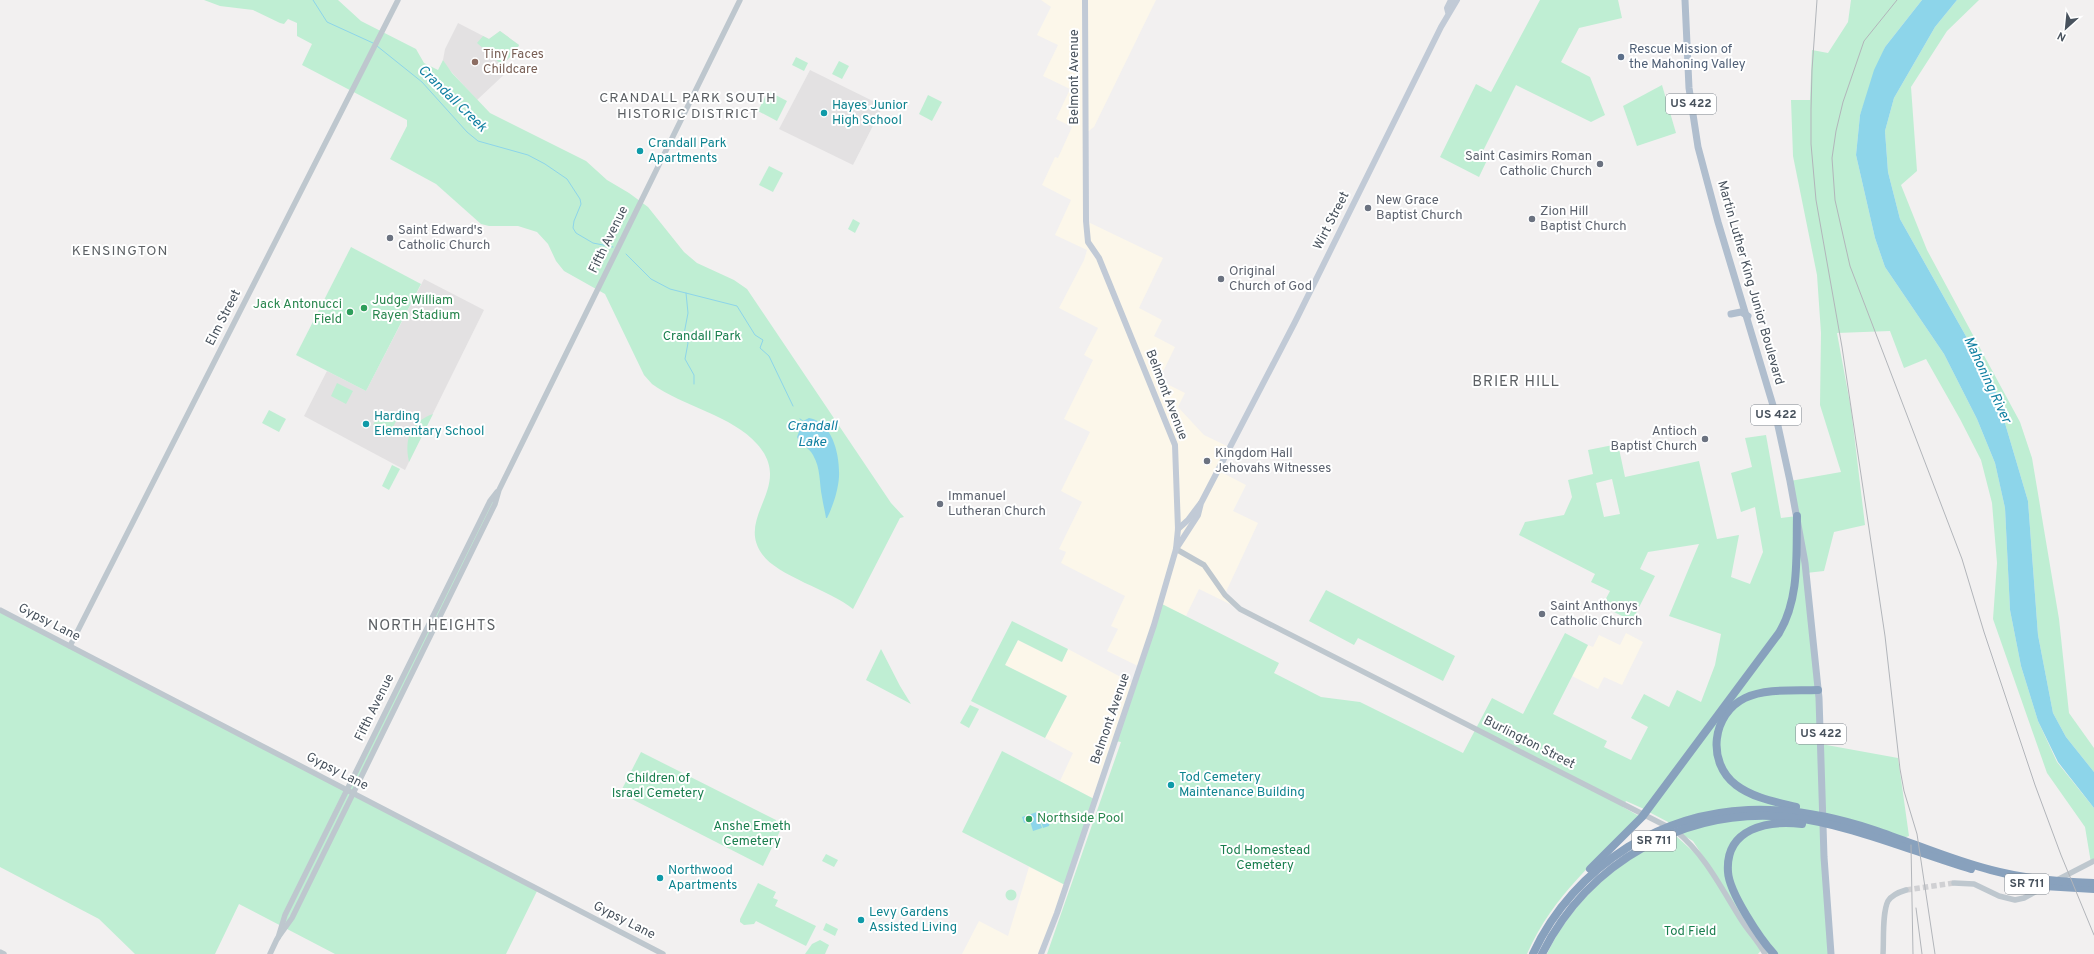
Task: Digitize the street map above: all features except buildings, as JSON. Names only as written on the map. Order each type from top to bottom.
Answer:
[{"type":"highway","points":[[1564,903],[1565,897],[1575,885],[1642,817],[1779,633],[1790,611],[1795,580],[1797,516]]},
{"type":"highway","points":[[1812,820],[1806,809],[1753,794],[1736,785],[1721,766],[1717,755],[1717,742],[1720,724],[1727,713],[1736,704],[1746,698],[1761,694],[1818,690]]},
{"type":"highway","name":"SR 711","points":[[1532,954],[1544,932],[1564,903],[1603,865],[1624,850],[1673,825],[1697,817],[1731,810],[1766,808],[1812,820]]},
{"type":"highway","name":"SR 711","points":[[1542,954],[1564,917],[1591,886],[1628,855],[1646,845],[1680,830],[1733,817],[1775,816],[1837,823],[2028,884],[2094,889]]},
{"type":"highway","points":[[1774,954],[1756,930],[1734,894],[1728,873],[1731,853],[1740,838],[1759,825],[1812,820],[1837,823]]},
{"type":"highway","name":"SR 711","points":[[1964,864],[2026,878],[2062,882],[2094,883]]},
{"type":"main road","name":"Belmont Avenue","points":[[1042,954],[1148,644],[1176,549],[1178,529],[1175,445],[1099,258],[1088,242],[1086,214],[1085,0]]},
{"type":"main road","name":"Wirt Street","points":[[1178,529],[1188,520],[1201,503],[1294,324],[1448,12],[1447,8],[1451,0]]},
{"type":"main road","name":"Wirt Street","points":[[1448,12],[1452,10],[1457,0]]},
{"type":"main road","name":"Martin Luther King Junior Boulevard","points":[[1684,0],[1689,84],[1698,147],[1718,222],[1748,316],[1775,412],[1797,516],[1810,603],[1818,690],[1824,850],[1831,954]]},
{"type":"main road","points":[[1731,314],[1741,312],[1748,316]]},
{"type":"main road","name":"Wirt Street","points":[[1176,549],[1198,515],[1201,503]]},
{"type":"street","name":"Elm Street","points":[[70,646],[398,0]]},
{"type":"street","name":"Fifth Avenue","points":[[277,939],[292,918],[354,793],[495,504],[499,490],[740,0]]},
{"type":"street","name":"Fifth Avenue","points":[[270,954],[285,915],[490,501],[499,490]]},
{"type":"street","name":"Burlington Street","points":[[1176,549],[1204,565],[1225,595],[1240,609],[1666,825],[1688,842],[1712,869],[1742,921],[1764,952],[1769,954]]},
{"type":"street","name":"Gypsy Lane","points":[[0,610],[663,954]]},
{"type":"street","points":[[1954,883],[1974,884],[1999,896],[2015,900],[2029,896],[2094,861]]},
{"type":"street","points":[[1883,954],[1885,910],[1888,900],[1896,893],[1906,890]]},
{"type":"street","points":[[0,952],[4,954]]},
{"type":"shaded area","points":[[1041,0],[1156,0],[1094,127],[1086,133],[1086,221],[1163,258],[1139,308],[1162,320],[1154,336],[1175,347],[1159,380],[1185,393],[1178,407],[1204,435],[1231,448],[1219,471],[1246,485],[1233,511],[1258,523],[1225,594],[1240,609],[1199,589],[1186,616],[1160,604],[1140,667],[1107,651],[1118,629],[1111,626],[1125,596],[1061,563],[1066,552],[1059,549],[1082,502],[1061,491],[1090,432],[1064,419],[1093,360],[1084,355],[1098,328],[1059,308],[1084,260],[1087,250],[1055,235],[1071,200],[1042,185],[1055,157],[1058,158],[1072,127],[1056,119],[1070,89],[1043,76],[1058,45],[1037,35],[1051,7]]},
{"type":"shaded area","name":"Tiny Faces Childcare","points":[[458,23],[489,39],[500,31],[519,45],[516,51],[503,64],[509,70],[477,100],[447,67],[443,60],[445,49]]},
{"type":"shaded area","points":[[810,70],[883,106],[853,165],[779,129]]},
{"type":"shaded area","points":[[424,279],[484,310],[405,470],[304,416],[327,371],[366,391]]},
{"type":"shaded area","points":[[1626,633],[1643,642],[1622,685],[1604,677],[1598,689],[1572,676],[1588,645],[1593,647],[1599,635],[1620,645]]},
{"type":"shaded area","points":[[1018,640],[1061,662],[1068,649],[1134,684],[1096,800],[1060,781],[1073,753],[1045,738],[1067,696],[1005,665]]},
{"type":"shaded area","points":[[1029,867],[1067,886],[1041,954],[962,954],[979,921],[1008,936]]},
{"type":"green space","name":"Crandall Park","points":[[204,0],[338,0],[361,21],[416,49],[424,63],[438,70],[443,60],[452,73],[490,113],[586,161],[607,180],[629,193],[648,207],[684,252],[697,263],[734,280],[747,289],[891,503],[904,517],[900,518],[853,609],[831,595],[779,569],[769,562],[762,554],[756,540],[755,527],[768,487],[770,474],[767,459],[757,444],[747,434],[735,426],[664,392],[652,384],[644,375],[605,294],[564,271],[556,261],[548,244],[537,232],[518,226],[489,226],[481,224],[436,184],[390,159],[407,126],[407,120],[302,65],[312,44],[297,36],[297,23],[288,19],[284,24],[253,10],[220,6]]},
{"type":"green space","points":[[1540,0],[1618,0],[1622,18],[1579,28],[1561,62],[1590,77],[1605,115],[1591,122],[1516,85],[1482,153],[1489,156],[1479,177],[1440,157],[1476,84],[1491,92]]},
{"type":"green space","points":[[1851,0],[1922,0],[1885,47],[1860,115],[1856,155],[1875,238],[1885,267],[1944,354],[1977,419],[1995,463],[2005,508],[2010,610],[2021,666],[2038,721],[2057,762],[2094,808],[2094,861],[2091,863],[2085,827],[2047,773],[1993,619],[1997,563],[1992,503],[1981,460],[1926,359],[1904,368],[1890,331],[1837,333],[1851,409],[1865,525],[1834,532],[1824,571],[1806,573],[1821,744],[1898,758],[1909,836],[1901,839],[1823,816],[1831,954],[1769,954],[1762,949],[1758,954],[1547,954],[1557,935],[1570,916],[1600,883],[1636,856],[1656,845],[1676,836],[1710,867],[1693,841],[1676,831],[1668,822],[1649,812],[1782,623],[1644,809],[1626,801],[1623,807],[1639,816],[1577,879],[1563,896],[1538,932],[1527,954],[1047,954],[1121,742],[1115,741],[1160,603],[1279,663],[1274,673],[1321,697],[1360,702],[1463,753],[1492,698],[1523,714],[1565,633],[1588,645],[1553,714],[1607,741],[1604,747],[1631,760],[1648,727],[1631,718],[1644,694],[1669,707],[1677,690],[1701,702],[1715,665],[1721,634],[1669,616],[1699,544],[1648,552],[1640,569],[1655,576],[1632,621],[1602,606],[1610,591],[1591,582],[1595,574],[1519,535],[1525,522],[1564,515],[1572,497],[1568,480],[1593,474],[1588,450],[1618,444],[1625,477],[1699,461],[1717,539],[1739,535],[1731,577],[1750,584],[1763,552],[1755,507],[1741,512],[1731,473],[1752,467],[1745,438],[1766,435],[1781,518],[1797,516],[1790,481],[1841,472],[1820,405],[1821,333],[1817,275],[1793,156],[1791,100],[1810,100],[1812,50],[1828,53],[1848,22]],"holes":[[[1612,479],[1620,514],[1604,517],[1596,483]]]},
{"type":"green space","points":[[1957,0],[1979,0],[1947,31],[1911,87],[1917,171],[1901,185],[1927,250],[2020,422],[2032,458],[2059,619],[2069,713],[2094,748],[2094,772],[2066,737],[2053,713],[2038,635],[2028,501],[1994,386],[1900,219],[1888,172],[1885,131],[1894,98],[1935,27]]},
{"type":"green space","points":[[500,31],[519,45],[516,51],[502,65],[477,43],[483,36],[489,39]]},
{"type":"green space","points":[[796,57],[808,63],[804,71],[792,65]]},
{"type":"green space","points":[[839,61],[849,66],[842,79],[832,74]]},
{"type":"green space","points":[[1662,85],[1676,133],[1637,146],[1623,106]]},
{"type":"green space","points":[[768,91],[787,101],[777,121],[758,111]]},
{"type":"green space","points":[[928,95],[942,102],[932,121],[919,114]]},
{"type":"green space","points":[[769,166],[783,173],[773,192],[759,185]]},
{"type":"green space","points":[[853,219],[860,223],[855,233],[848,229]]},
{"type":"green space","name":"Judge William Rayen Stadium","points":[[351,247],[421,284],[366,391],[296,355]]},
{"type":"green space","points":[[337,383],[353,391],[346,404],[331,396]]},
{"type":"green space","points":[[269,410],[286,419],[279,432],[262,423]]},
{"type":"green space","points":[[379,413],[396,421],[390,433],[373,425]]},
{"type":"green space","points":[[433,414],[409,462],[407,446],[410,432],[425,417]]},
{"type":"green space","points":[[392,465],[400,469],[389,490],[382,486]]},
{"type":"green space","points":[[499,490],[354,793],[538,889],[506,954],[335,954],[239,904],[215,954],[135,954],[99,919],[0,867],[0,610],[348,790],[490,501]]},
{"type":"green space","points":[[1326,590],[1455,656],[1443,681],[1358,638],[1354,645],[1309,621]]},
{"type":"green space","points":[[1012,621],[1068,649],[1062,662],[1018,640],[1005,665],[1067,696],[1045,738],[971,701]]},
{"type":"green space","points":[[881,649],[900,686],[911,704],[866,680]]},
{"type":"green space","points":[[970,705],[979,709],[969,728],[960,723]]},
{"type":"green space","name":"Northside Pool","points":[[1002,751],[1096,800],[1067,886],[962,832]]},
{"type":"green space","name":"Anshe Emeth Cemetery","points":[[641,752],[776,820],[780,831],[763,866],[620,793]]},
{"type":"green space","points":[[826,854],[838,860],[834,867],[822,861]]},
{"type":"green space","points":[[758,883],[776,892],[773,898],[778,900],[775,906],[816,926],[806,946],[756,921],[754,924],[744,925],[740,922],[740,919]]},
{"type":"green space","points":[[1009,890],[1013,890],[1015,891],[1015,899],[1009,900],[1006,897],[1006,893]]},
{"type":"green space","points":[[826,923],[838,929],[835,936],[823,930]]},
{"type":"green space","points":[[820,940],[829,945],[825,954],[805,954],[812,944]]},
{"type":"water","name":"Mahoning River","points":[[1922,0],[1957,0],[1935,27],[1894,98],[1885,131],[1888,172],[1900,219],[1994,386],[2028,501],[2038,635],[2053,713],[2066,737],[2094,772],[2094,808],[2058,762],[2038,721],[2021,666],[2010,610],[2005,508],[1995,463],[1977,419],[1944,354],[1885,267],[1875,238],[1856,155],[1860,115],[1874,70],[1885,47]]},
{"type":"water","name":"Crandall Lake","points":[[809,418],[824,426],[829,433],[838,459],[838,488],[827,518],[816,460],[811,452],[800,442],[797,437],[803,421]]},
{"type":"water","points":[[1043,811],[1047,812],[1052,821],[1050,821],[1049,826],[1043,828],[1039,814]]},
{"type":"water","points":[[1037,812],[1042,828],[1033,831],[1030,821],[1024,823],[1022,817]]},
{"type":"waterway","name":"Crandall Creek","points":[[313,0],[327,22],[373,43]]},
{"type":"waterway","name":"Crandall Creek","points":[[377,46],[422,82],[467,132],[478,141],[528,155],[545,164],[567,179],[580,199],[581,204],[574,221],[573,228],[576,233],[593,243],[613,247]]},
{"type":"waterway","name":"Crandall Creek","points":[[626,254],[651,279],[670,289],[737,306],[755,335],[763,340],[760,348],[769,356],[793,406]]},
{"type":"waterway","points":[[686,293],[688,313],[684,334],[688,343],[685,359],[694,375],[694,384]]},
{"type":"tunnel","points":[[1906,890],[1954,883]]},
{"type":"railway","points":[[1817,0],[1811,109],[1811,144],[1816,200],[1842,347],[1885,636],[1900,769],[1904,791],[1917,834],[1935,954]]},
{"type":"railway","points":[[1897,0],[1864,41],[1843,102],[1836,131],[1832,158],[1835,200],[1850,266],[1962,559],[1984,632],[2035,785],[2061,855],[2094,935]]},
{"type":"railway","points":[[1911,845],[1913,954]]},
{"type":"railway","points":[[1916,908],[1922,954]]},
{"type":"place","name":"Rescue Mission of the Mahoning Valley","points":[[1621,57]]},
{"type":"place","name":"Tiny Faces Childcare","points":[[475,62]]},
{"type":"place","name":"Hayes Junior High School","points":[[824,113]]},
{"type":"place","name":"Crandall Park Apartments","points":[[640,151]]},
{"type":"place","name":"Saint Casimirs Roman Catholic Church","points":[[1600,164]]},
{"type":"place","name":"New Grace Baptist Church","points":[[1368,208]]},
{"type":"place","name":"Zion Hill Baptist Church","points":[[1532,219]]},
{"type":"place","name":"Saint Edward's Catholic Church","points":[[390,238]]},
{"type":"place","name":"Original Church of God","points":[[1221,279]]},
{"type":"place","name":"Judge William Rayen Stadium","points":[[364,308]]},
{"type":"place","name":"Jack Antonucci Field","points":[[350,312]]},
{"type":"place","name":"Harding Elementary School","points":[[366,424]]},
{"type":"place","name":"Antioch Baptist Church","points":[[1705,439]]},
{"type":"place","name":"Kingdom Hall Jehovahs Witnesses","points":[[1207,461]]},
{"type":"place","name":"Immanuel Lutheran Church","points":[[940,504]]},
{"type":"place","name":"Saint Anthonys Catholic Church","points":[[1542,614]]},
{"type":"place","name":"Tod Cemetery Maintenance Building","points":[[1171,785]]},
{"type":"place","name":"Northside Pool","points":[[1029,819]]},
{"type":"place","name":"Northwood Apartments","points":[[660,878]]},
{"type":"place","name":"Levy Gardens Assisted Living","points":[[861,920]]},
{"type":"district","name":"CRANDALL PARK SOUTH HISTORIC DISTRICT","points":[[688,106]]},
{"type":"district","name":"KENSINGTON","points":[[120,251]]},
{"type":"district","name":"BRIER HILL","points":[[1516,382]]},
{"type":"district","name":"NORTH HEIGHTS","points":[[432,626]]},
{"type":"park label","name":"Children of Israel Cemetery","points":[[658,786]]},
{"type":"park label","name":"Tod Homestead Cemetery","points":[[1265,858]]},
{"type":"park label","name":"Tod Field","points":[[1690,932]]}]
